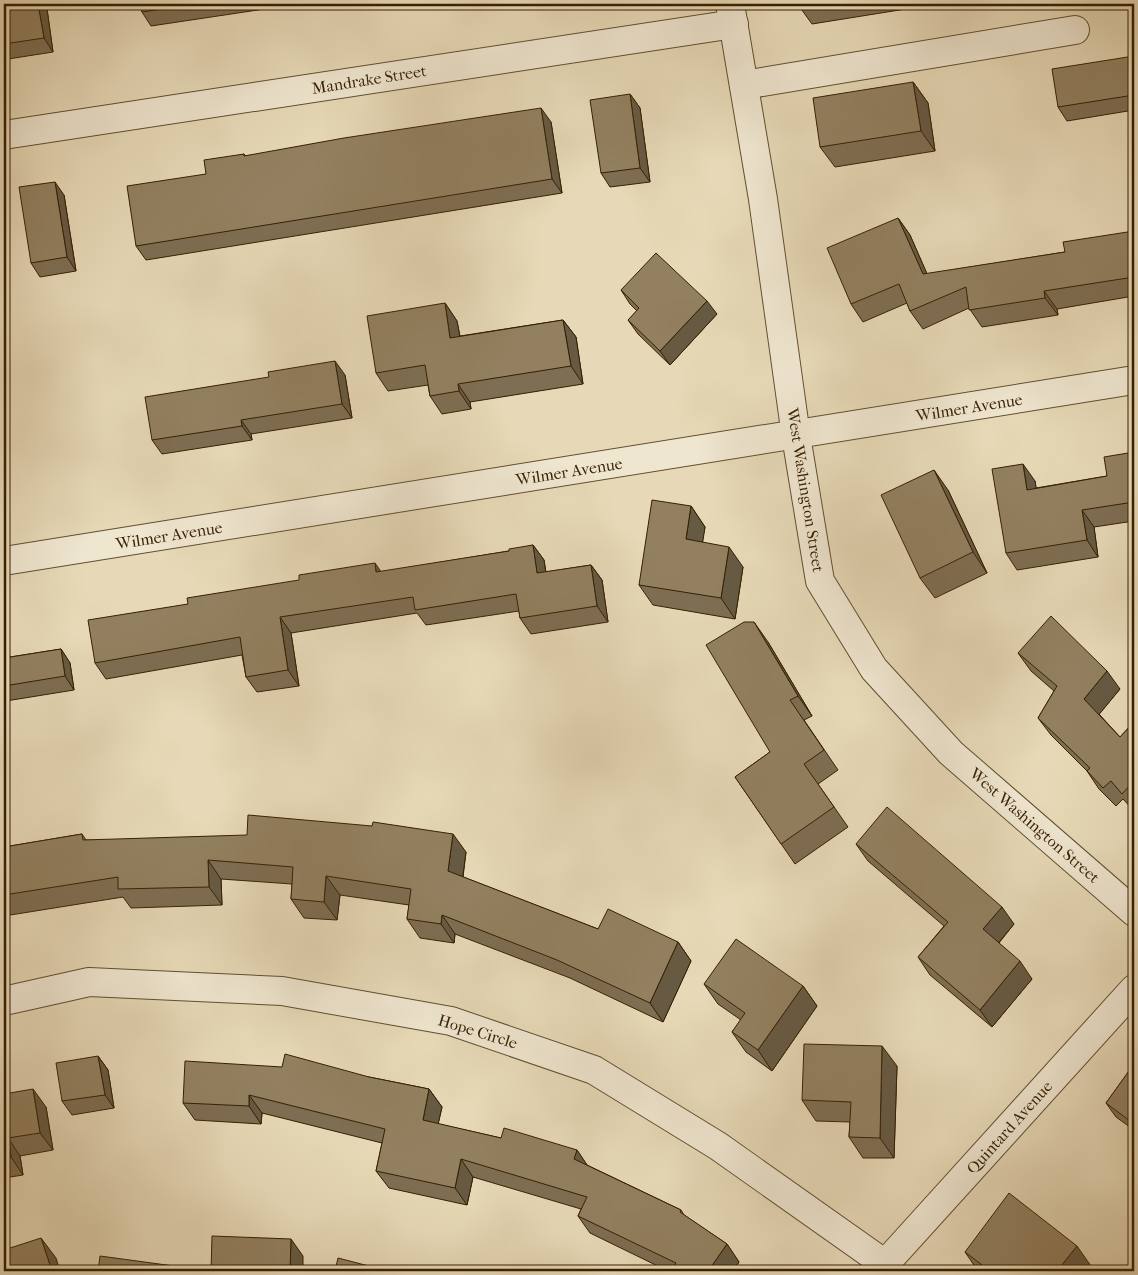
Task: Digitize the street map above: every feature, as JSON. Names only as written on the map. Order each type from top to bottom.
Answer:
[{"type":"street","name":"West Washington Street","points":[[732,14],[763,199],[796,436],[820,581],[874,668],[951,752],[1134,912]]},
{"type":"street","name":"Mandrake Street","points":[[4,135],[732,14]]},
{"type":"street","points":[[744,85],[1075,30]]},
{"type":"street","name":"Wilmer Avenue","points":[[4,561],[796,436],[1134,380]]},
{"type":"street","name":"Hope Circle","points":[[4,1001],[89,982],[282,991],[451,1020],[594,1070],[718,1146],[887,1268]]},
{"type":"street","name":"Quintard Avenue","points":[[887,1268],[1134,989]]},
{"type":"building","points":[[4,4],[38,4],[44,38],[4,44]]},
{"type":"building","points":[[140,4],[197,4],[142,12]]},
{"type":"building","points":[[1134,56],[1134,95],[1058,107],[1052,69]]},
{"type":"building","points":[[913,82],[921,131],[820,147],[813,98]]},
{"type":"building","points":[[630,94],[640,168],[601,173],[590,100]]},
{"type":"building","points":[[541,108],[552,179],[136,246],[127,186],[206,174],[204,160],[244,154],[244,156],[344,138]]},
{"type":"building","points":[[55,182],[67,257],[31,263],[19,187]]},
{"type":"building","points":[[898,218],[923,274],[1065,252],[1063,242],[1134,231],[1134,277],[1044,291],[1045,298],[969,310],[966,287],[910,311],[899,284],[851,304],[827,248]]},
{"type":"building","points":[[656,253],[707,301],[660,351],[628,320],[639,308],[621,290]]},
{"type":"building","points":[[445,303],[450,338],[563,320],[571,366],[458,384],[459,391],[430,396],[425,365],[376,373],[367,316]]},
{"type":"building","points":[[335,361],[342,404],[241,420],[242,426],[152,440],[145,397],[269,377],[268,372]]},
{"type":"building","points":[[1134,452],[1134,502],[1082,510],[1087,540],[1006,553],[992,469],[1023,464],[1027,490],[1107,476],[1104,457]]},
{"type":"building","points":[[934,470],[973,552],[920,578],[881,495]]},
{"type":"building","points":[[652,500],[691,506],[686,539],[729,547],[721,598],[639,585]]},
{"type":"building","points":[[533,545],[537,573],[591,565],[597,606],[520,618],[516,594],[415,610],[413,597],[280,617],[288,670],[246,677],[240,637],[95,663],[88,620],[188,604],[187,598],[299,580],[299,575],[375,563],[376,572],[509,551],[509,549]]},
{"type":"building","points":[[1051,616],[1107,671],[1084,699],[1120,737],[1134,722],[1134,781],[1122,794],[1111,781],[1103,788],[1087,771],[1090,768],[1038,718],[1057,686],[1018,653]]},
{"type":"building","points":[[744,622],[754,622],[798,696],[790,700],[824,750],[804,764],[834,807],[781,844],[735,777],[770,752],[706,645]]},
{"type":"building","points":[[61,649],[65,676],[4,686],[4,658]]},
{"type":"building","points":[[887,807],[1002,907],[983,929],[1020,961],[980,1010],[918,957],[948,922],[856,844]]},
{"type":"building","points":[[248,815],[372,826],[373,822],[453,834],[448,871],[598,929],[608,909],[678,942],[650,1003],[557,960],[442,915],[441,924],[407,919],[411,889],[326,876],[324,902],[291,899],[293,867],[208,860],[209,887],[118,889],[118,877],[4,895],[4,847],[82,834],[83,840],[247,835]]},
{"type":"building","points":[[736,939],[803,986],[758,1050],[732,1032],[745,1013],[704,984]]},
{"type":"building","points":[[804,1044],[882,1046],[880,1138],[849,1137],[851,1102],[802,1100]]},
{"type":"building","points":[[285,1054],[369,1077],[429,1089],[423,1120],[501,1138],[504,1128],[577,1150],[574,1159],[681,1210],[680,1212],[727,1244],[711,1267],[717,1271],[670,1271],[676,1263],[578,1216],[587,1197],[461,1159],[455,1188],[376,1171],[385,1129],[249,1095],[249,1106],[183,1103],[185,1061],[282,1067]]},
{"type":"building","points":[[98,1056],[105,1095],[62,1101],[56,1063]]},
{"type":"building","points":[[1134,1064],[1134,1124],[1106,1103]]},
{"type":"building","points":[[33,1089],[40,1133],[8,1138],[11,1157],[4,1159],[4,1094]]},
{"type":"building","points":[[1009,1193],[1077,1246],[1057,1271],[990,1271],[965,1252]]},
{"type":"building","points":[[212,1236],[291,1239],[290,1271],[211,1271]]},
{"type":"building","points":[[41,1238],[52,1271],[4,1271],[4,1250]]},
{"type":"building","points":[[100,1256],[211,1271],[98,1271]]},
{"type":"building","points":[[338,1258],[388,1271],[335,1271]]}]
